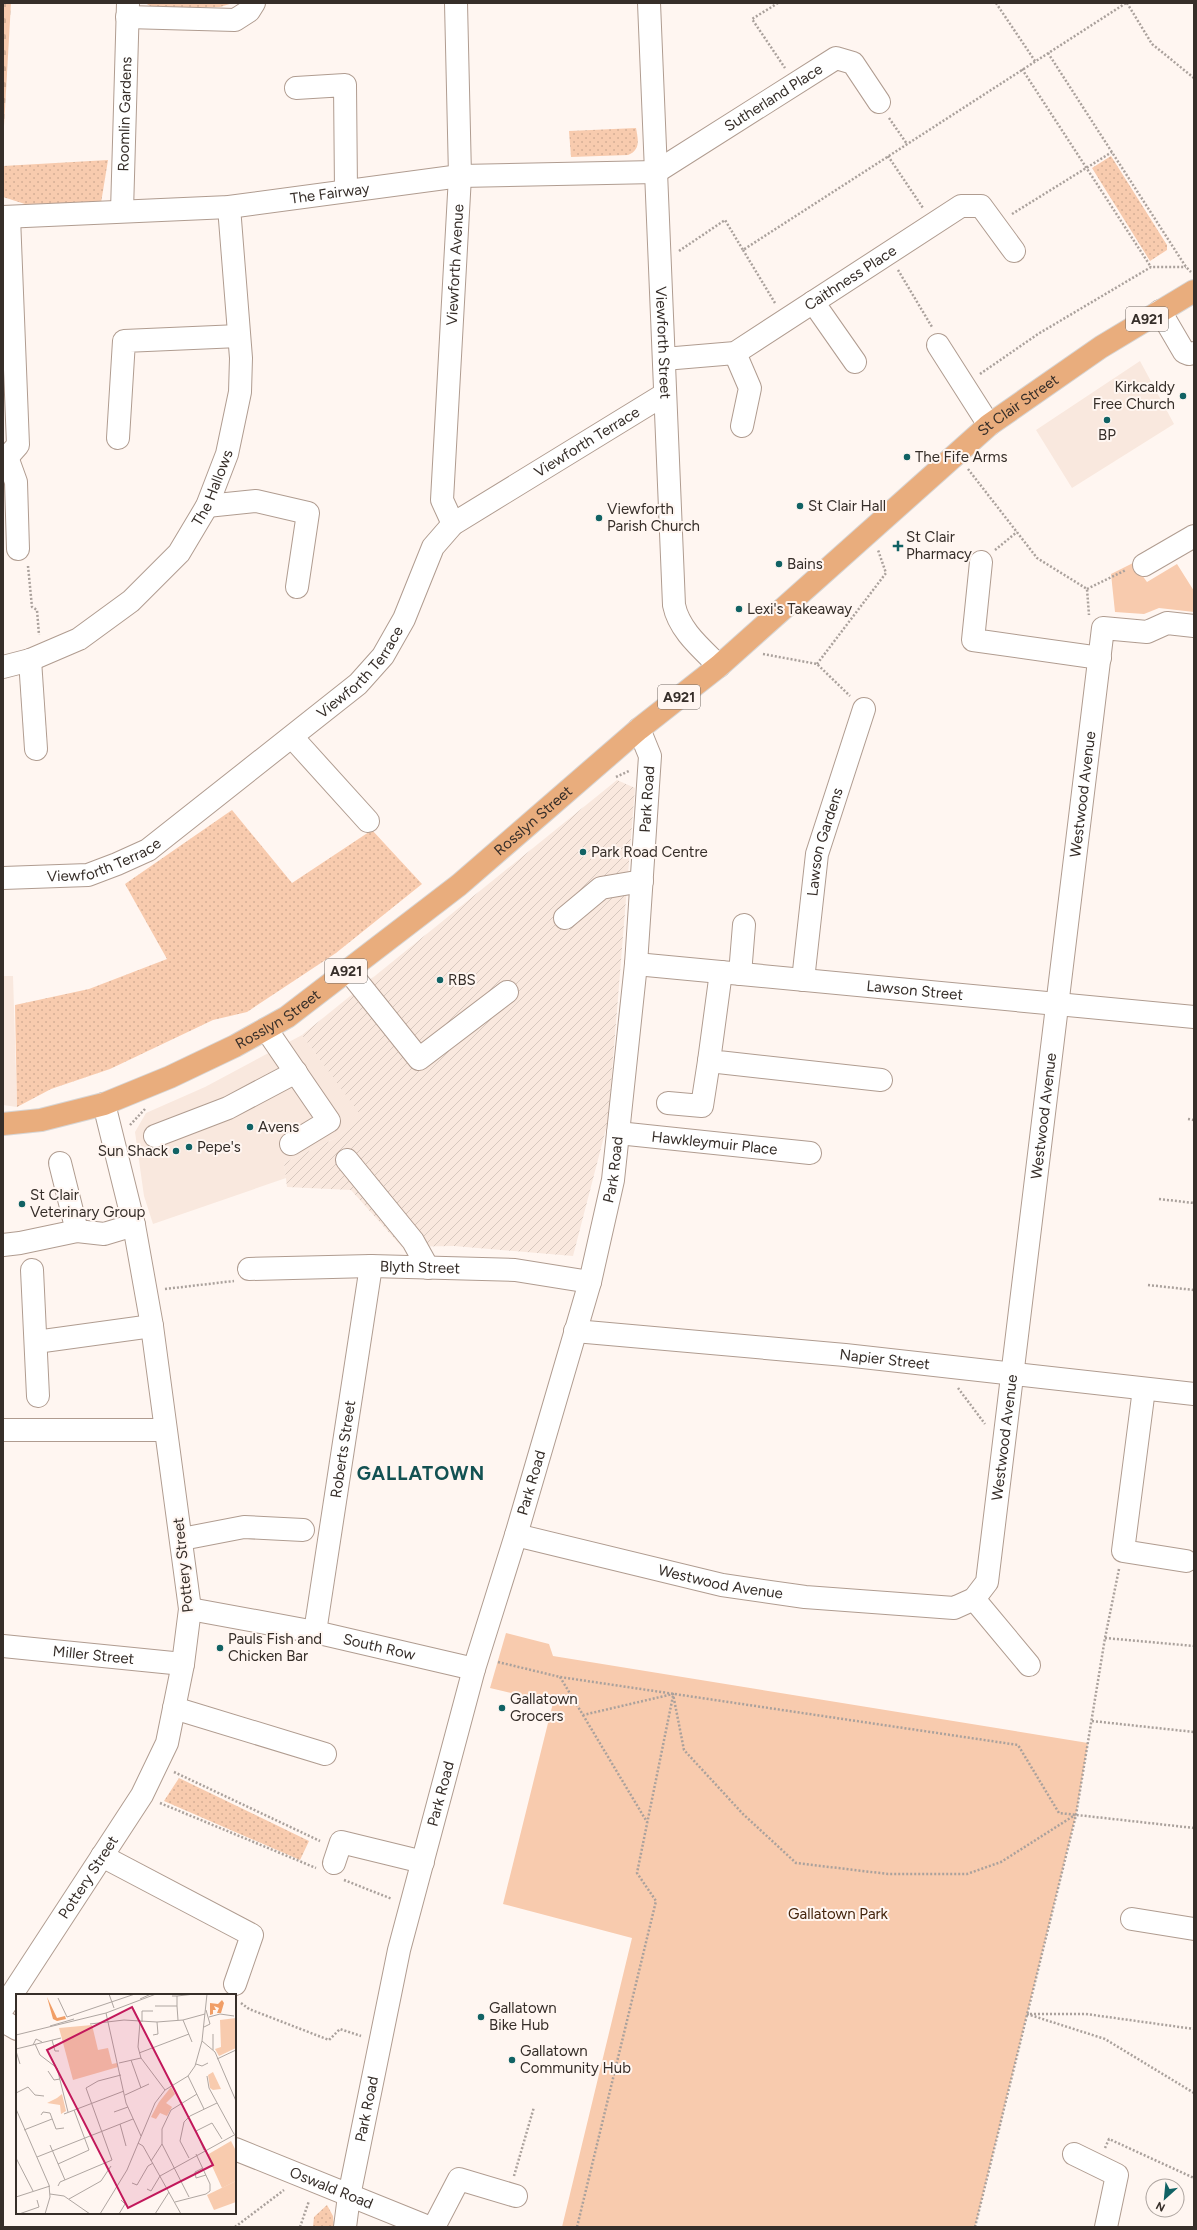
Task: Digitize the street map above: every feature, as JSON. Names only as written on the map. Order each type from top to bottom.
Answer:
[{"type":"main road","name":"St Clair Street","points":[[639,728],[719,666],[989,424],[1101,347],[1194,291]]},
{"type":"main road","name":"Rosslyn Street","points":[[3,1124],[41,1120],[104,1104],[170,1077],[287,1017],[459,885],[639,728]]},
{"type":"street","name":"Roomlin Gardens","points":[[122,211],[128,10],[235,20],[249,11],[254,3]]},
{"type":"street","name":"Viewforth Avenue","points":[[453,524],[442,500],[460,176],[456,3]]},
{"type":"street","name":"Viewforth Street","points":[[649,3],[674,605],[676,617],[688,634],[719,666]]},
{"type":"street","name":"Sutherland Place","points":[[656,172],[836,58],[853,63],[879,102]]},
{"type":"street","points":[[296,88],[345,85],[346,191]]},
{"type":"street","name":"The Fairway","points":[[6,217],[229,207],[460,176],[656,172]]},
{"type":"street","name":"Caithness Place","points":[[664,359],[734,353],[961,206],[981,206],[1014,251]]},
{"type":"street","name":"The Hallows","points":[[3,667],[35,657],[79,639],[130,601],[179,553],[207,506],[226,454],[240,392],[239,336],[229,207]]},
{"type":"street","points":[[6,217],[18,445],[5,459],[16,482],[18,549]]},
{"type":"street","points":[[813,302],[855,362]]},
{"type":"street","points":[[1160,311],[1184,352],[1189,354],[1194,353]]},
{"type":"street","points":[[118,438],[124,341],[239,336]]},
{"type":"street","points":[[938,345],[989,424]]},
{"type":"street","points":[[734,353],[750,388],[742,426]]},
{"type":"street","name":"Viewforth Terrace","points":[[3,878],[88,875],[148,850],[358,684],[383,656],[404,619],[433,546],[453,524],[665,394]]},
{"type":"street","points":[[207,506],[256,501],[308,513],[296,587]]},
{"type":"street","points":[[1144,565],[1194,536]]},
{"type":"street","points":[[981,562],[973,640],[1100,658]]},
{"type":"street","points":[[1103,628],[1147,632],[1167,624],[1194,626]]},
{"type":"street","name":"Westwood Avenue","points":[[516,1535],[722,1585],[805,1597],[954,1608],[974,1599],[987,1582],[1059,1004],[1103,628]]},
{"type":"street","points":[[35,657],[36,749]]},
{"type":"street","name":"Lawson Gardens","points":[[803,980],[817,854],[864,708]]},
{"type":"street","name":"Park Road","points":[[345,2227],[349,2196],[399,1950],[476,1663],[516,1535],[590,1282],[613,1180],[636,964],[650,756],[639,728]]},
{"type":"street","points":[[292,737],[368,821]]},
{"type":"street","points":[[565,918],[601,888],[642,881]]},
{"type":"street","points":[[668,1103],[702,1106],[709,1061],[744,926]]},
{"type":"street","name":"Lawson Street","points":[[636,964],[1194,1017]]},
{"type":"street","points":[[348,970],[419,1060],[507,992]]},
{"type":"street","points":[[266,1029],[329,1121],[291,1144]]},
{"type":"street","points":[[709,1061],[880,1080]]},
{"type":"street","points":[[155,1136],[228,1108],[296,1072]]},
{"type":"street","name":"Pottery Street","points":[[3,2008],[142,1795],[167,1743],[184,1664],[190,1609],[182,1539],[165,1430],[152,1326],[134,1225],[104,1104]]},
{"type":"street","name":"Hawkleymuir Place","points":[[618,1133],[810,1154]]},
{"type":"street","points":[[347,1160],[413,1241],[428,1268]]},
{"type":"street","points":[[60,1163],[77,1231]]},
{"type":"street","points":[[3,1245],[77,1231],[104,1234],[134,1225]]},
{"type":"street","name":"Blyth Street","points":[[249,1270],[371,1266],[515,1270],[590,1282]]},
{"type":"street","name":"Roberts Street","points":[[315,1632],[371,1266]]},
{"type":"street","points":[[32,1270],[38,1396]]},
{"type":"street","points":[[36,1342],[152,1326]]},
{"type":"street","name":"Napier Street","points":[[576,1331],[845,1355],[1194,1394]]},
{"type":"street","points":[[1144,1389],[1123,1551],[1186,1561]]},
{"type":"street","points":[[3,1430],[165,1430]]},
{"type":"street","points":[[182,1539],[244,1527],[303,1530]]},
{"type":"street","points":[[974,1599],[1029,1665]]},
{"type":"street","name":"South Row","points":[[190,1609],[476,1663]]},
{"type":"street","name":"Miller Street","points":[[3,1646],[184,1664]]},
{"type":"street","points":[[174,1708],[325,1754]]},
{"type":"street","points":[[334,1866],[341,1842],[423,1862]]},
{"type":"street","points":[[102,1856],[252,1935],[235,1992]]},
{"type":"street","points":[[1132,1919],[1194,1929]]},
{"type":"street","points":[[3,2021],[16,2028]]},
{"type":"street","name":"Oswald Road","points":[[236,2150],[428,2227]]},
{"type":"street","points":[[1074,2154],[1117,2175],[1106,2227]]},
{"type":"street","points":[[434,2227],[459,2179],[512,2194]]},
{"type":"path","points":[[778,3],[752,19],[795,84]]},
{"type":"path","points":[[996,3],[1036,61]]},
{"type":"path","points":[[743,250],[1126,3],[1152,44],[1194,78]]},
{"type":"path","points":[[1048,53],[1186,268],[1194,275]]},
{"type":"path","points":[[1022,69],[1151,267]]},
{"type":"path","points":[[879,102],[907,144]]},
{"type":"path","points":[[995,224],[1112,152]]},
{"type":"path","points":[[888,156],[934,223]]},
{"type":"path","points":[[659,265],[725,220],[785,320]]},
{"type":"path","points":[[888,253],[932,325],[938,345]]},
{"type":"path","points":[[964,385],[1038,334],[1151,267],[1186,268]]},
{"type":"path","points":[[956,453],[1037,558],[1087,589]]},
{"type":"path","points":[[817,664],[886,573],[871,530]]},
{"type":"path","points":[[981,562],[1017,532]]},
{"type":"path","points":[[18,549],[28,559],[32,607],[37,610],[35,657]]},
{"type":"path","points":[[1087,589],[1129,568],[1144,565]]},
{"type":"path","points":[[1087,589],[1090,618],[1103,628]]},
{"type":"path","points":[[751,638],[763,655],[817,664],[864,708]]},
{"type":"path","points":[[1188,1119],[1194,1120]]},
{"type":"path","points":[[1159,1199],[1194,1203]]},
{"type":"path","points":[[146,1291],[241,1281],[249,1270]]},
{"type":"path","points":[[1148,1284],[1194,1290]]},
{"type":"path","points":[[940,1366],[1003,1447]]},
{"type":"path","points":[[975,2227],[1076,1815],[1105,1638],[1123,1551]]},
{"type":"path","points":[[1105,1638],[1194,1646]]},
{"type":"path","points":[[476,1663],[1018,1746],[1059,1813],[1194,1828]]},
{"type":"path","points":[[560,1677],[647,1823]]},
{"type":"path","points":[[673,1694],[684,1750],[743,1814],[796,1863],[888,1874],[967,1874],[1001,1862],[1076,1815]]},
{"type":"path","points":[[583,1715],[673,1694]]},
{"type":"path","points":[[577,2227],[656,1902],[637,1873],[673,1694]]},
{"type":"path","points":[[1092,1721],[1194,1732]]},
{"type":"path","points":[[157,1764],[334,1866],[411,1906]]},
{"type":"path","points":[[142,1795],[334,1866]]},
{"type":"path","points":[[235,1992],[249,2009],[329,2040],[340,2029],[380,2042]]},
{"type":"path","points":[[1027,2014],[1086,2014],[1194,2029]]},
{"type":"path","points":[[1027,2014],[1105,2040],[1194,2093]]},
{"type":"path","points":[[512,2194],[534,2107]]},
{"type":"path","points":[[1097,2165],[1109,2139],[1194,2178]]},
{"type":"path","points":[[235,2227],[284,2190],[316,2183]]},
{"type":"path","points":[[300,2227],[316,2183]]},
{"type":"shaded area","points":[[1140,361],[1174,424],[1072,488],[1036,430]]},
{"type":"shaded area","points":[[617,780],[635,788],[608,1121],[573,1256],[454,1246],[402,1247],[351,1190],[287,1187],[284,1163],[336,1138],[362,1117],[302,1035]]},
{"type":"shaded area","points":[[3,976],[13,976],[17,1107],[3,1105]]},
{"type":"shaded area","points":[[302,1035],[363,1117],[336,1138],[284,1163],[286,1178],[153,1224],[144,1196],[135,1132],[146,1113],[205,1087]]},
{"type":"green space","points":[[3,3],[11,3],[3,144]]},
{"type":"green space","points":[[145,3],[233,3],[220,7],[152,7]]},
{"type":"green space","points":[[636,128],[638,144],[635,150],[628,155],[571,157],[569,131]]},
{"type":"green space","points":[[1111,156],[1167,245],[1167,250],[1150,261],[1092,168]]},
{"type":"green space","points":[[108,160],[101,203],[25,204],[3,197],[3,166]]},
{"type":"green space","points":[[1133,563],[1147,582],[1177,564],[1194,591],[1194,612],[1159,608],[1144,614],[1115,612],[1111,574]]},
{"type":"green space","points":[[232,810],[292,883],[372,830],[422,884],[336,953],[247,1012],[213,1020],[110,1069],[51,1089],[17,1107],[15,1005],[89,989],[167,959],[125,884]]},
{"type":"green space","name":"Gallatown Park","points":[[506,1633],[549,1644],[553,1656],[1088,1743],[1076,1815],[975,2227],[562,2227],[632,1938],[503,1904],[553,1703],[490,1688]]},
{"type":"green space","points":[[179,1778],[309,1841],[300,1860],[164,1801]]},
{"type":"green space","points":[[327,2205],[333,2216],[334,2227],[313,2227],[314,2217]]},
{"type":"place","name":"Kirkcaldy Free Church","points":[[1183,396]]},
{"type":"place","name":"BP","points":[[1107,420]]},
{"type":"place","name":"The Fife Arms","points":[[907,457]]},
{"type":"place","name":"St Clair Hall","points":[[800,506]]},
{"type":"place","name":"Viewforth Parish Church","points":[[599,518]]},
{"type":"place","name":"St Clair Pharmacy","points":[[898,546]]},
{"type":"place","name":"Bains","points":[[779,564]]},
{"type":"place","name":"Lexi's Takeaway","points":[[739,609]]},
{"type":"place","name":"Park Road Centre","points":[[583,852]]},
{"type":"place","name":"RBS","points":[[440,980]]},
{"type":"place","name":"Avens","points":[[250,1127]]},
{"type":"place","name":"Pepe's","points":[[189,1147]]},
{"type":"place","name":"Sun Shack","points":[[176,1151]]},
{"type":"place","name":"St Clair Veterinary Group","points":[[22,1204]]},
{"type":"place","name":"Pauls Fish and Chicken Bar","points":[[220,1648]]},
{"type":"place","name":"Gallatown Grocers","points":[[502,1708]]},
{"type":"place","name":"Gallatown Bike Hub","points":[[481,2017]]},
{"type":"place","name":"Gallatown Community Hub","points":[[512,2060]]},
{"type":"district","name":"GALLATOWN","points":[[421,1473]]}]
